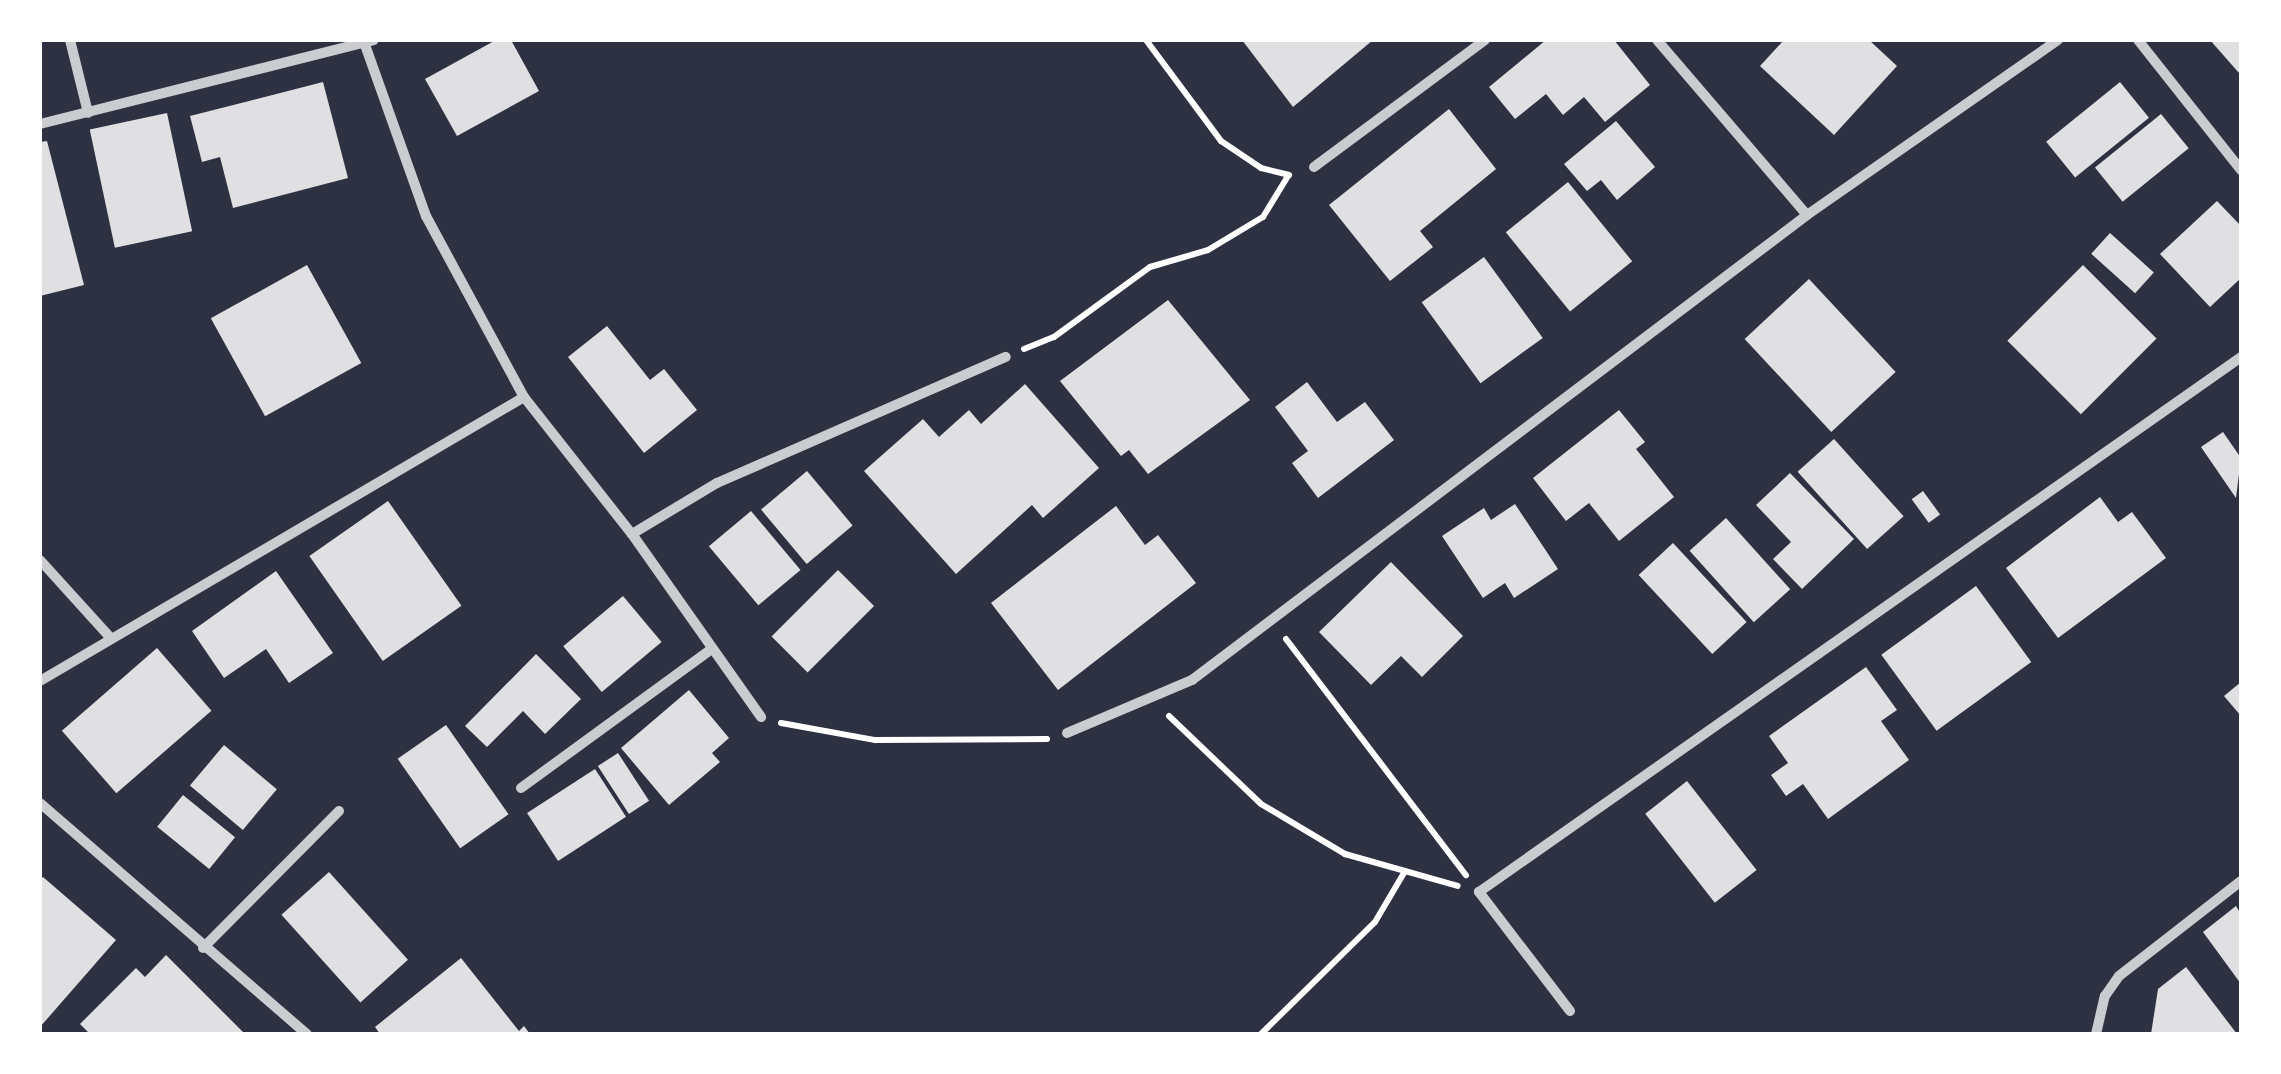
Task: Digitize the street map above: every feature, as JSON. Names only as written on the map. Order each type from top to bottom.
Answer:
[{"type":"street","points":[[70,40],[88,113]]},
{"type":"street","points":[[1314,167],[1485,40]]},
{"type":"street","points":[[1657,40],[1807,215]]},
{"type":"street","points":[[1067,733],[1155,700],[1271,620],[1807,215],[2058,40]]},
{"type":"street","points":[[2138,40],[2241,170]]},
{"type":"street","points":[[40,124],[369,41],[426,216],[524,397],[632,534],[761,718]]},
{"type":"street","points":[[632,534],[717,483],[1006,356]]},
{"type":"street","points":[[1570,1011],[1479,892],[2241,357]]},
{"type":"street","points":[[40,681],[109,636],[524,397]]},
{"type":"street","points":[[40,560],[109,636]]},
{"type":"street","points":[[521,788],[710,650]]},
{"type":"street","points":[[40,803],[307,1034]]},
{"type":"street","points":[[204,948],[339,811]]},
{"type":"street","points":[[2096,1034],[2105,996],[2118,976],[2241,881]]},
{"type":"path","points":[[1146,40],[1221,141],[1261,168],[1288,176],[1314,167]]},
{"type":"path","points":[[1006,356],[1054,337],[1150,267],[1208,250],[1263,217],[1288,176]]},
{"type":"path","points":[[1271,620],[1479,892]]},
{"type":"path","points":[[1155,700],[1261,804],[1346,854],[1479,892]]},
{"type":"path","points":[[761,718],[875,740],[1038,741],[1067,733]]},
{"type":"path","points":[[1260,1034],[1374,922],[1405,870]]},
{"type":"building","points":[[496,40],[511,40],[539,91],[457,136],[425,79]]},
{"type":"building","points":[[1242,40],[1373,40],[1293,107]]},
{"type":"building","points":[[1546,40],[1614,40],[1650,85],[1605,122],[1584,97],[1563,115],[1546,94],[1515,119],[1489,87]]},
{"type":"building","points":[[1784,40],[1869,40],[1897,66],[1834,135],[1760,66]]},
{"type":"building","points":[[2210,40],[2241,40],[2239,73]]},
{"type":"building","points":[[323,82],[348,178],[233,208],[220,157],[202,162],[190,116]]},
{"type":"building","points":[[2120,82],[2149,118],[2075,178],[2046,142]]},
{"type":"building","points":[[1449,109],[1496,169],[1420,231],[1433,247],[1390,281],[1329,205]]},
{"type":"building","points":[[167,113],[192,231],[115,248],[90,129]]},
{"type":"building","points":[[2161,114],[2189,148],[2123,202],[2095,167]]},
{"type":"building","points":[[1616,121],[1655,167],[1617,200],[1601,180],[1587,191],[1564,164]]},
{"type":"building","points":[[47,141],[84,285],[40,296],[40,142]]},
{"type":"building","points":[[1568,182],[1632,261],[1570,312],[1506,232]]},
{"type":"building","points":[[2217,201],[2241,226],[2241,278],[2210,307],[2160,254]]},
{"type":"building","points":[[2110,233],[2154,272],[2135,293],[2091,254]]},
{"type":"building","points":[[1484,257],[1543,338],[1480,383],[1422,302]]},
{"type":"building","points":[[307,265],[361,363],[265,416],[211,318]]},
{"type":"building","points":[[2083,265],[2157,339],[2081,414],[2007,341]]},
{"type":"building","points":[[1809,279],[1896,372],[1831,432],[1745,339]]},
{"type":"building","points":[[1168,300],[1250,400],[1148,474],[1129,450],[1121,456],[1060,381]]},
{"type":"building","points":[[607,326],[650,380],[664,369],[697,410],[644,453],[568,357]]},
{"type":"building","points":[[1307,382],[1337,422],[1365,402],[1394,440],[1318,498],[1292,463],[1308,451],[1275,407]]},
{"type":"building","points":[[1025,384],[1099,468],[1043,518],[1032,505],[956,574],[864,471],[923,419],[939,437],[969,410],[981,424]]},
{"type":"building","points":[[1619,410],[1645,442],[1636,449],[1674,497],[1619,541],[1589,503],[1566,521],[1533,478]]},
{"type":"building","points":[[2223,432],[2241,458],[2236,498],[2201,447]]},
{"type":"building","points":[[1834,439],[1904,516],[1867,549],[1798,472]]},
{"type":"building","points":[[807,471],[853,525],[807,564],[761,510]]},
{"type":"building","points":[[1790,473],[1854,539],[1802,589],[1773,559],[1791,542],[1756,505]]},
{"type":"building","points":[[1923,491],[1940,514],[1929,523],[1912,499]]},
{"type":"building","points":[[2100,497],[2118,522],[2132,512],[2166,558],[2058,638],[2006,568]]},
{"type":"building","points":[[388,501],[461,606],[383,661],[309,556]]},
{"type":"building","points":[[1515,504],[1558,569],[1514,598],[1505,583],[1483,598],[1442,536],[1484,508],[1491,520]]},
{"type":"building","points":[[1116,506],[1145,545],[1158,535],[1196,583],[1058,690],[991,603]]},
{"type":"building","points":[[751,511],[800,570],[758,605],[709,546]]},
{"type":"building","points":[[1726,518],[1790,589],[1754,622],[1690,551]]},
{"type":"building","points":[[1673,543],[1747,622],[1712,654],[1639,575]]},
{"type":"building","points":[[1391,562],[1463,636],[1422,677],[1401,656],[1371,685],[1319,632]]},
{"type":"building","points":[[838,570],[874,606],[808,673],[772,636]]},
{"type":"building","points":[[276,571],[333,653],[289,683],[266,649],[224,678],[192,631]]},
{"type":"building","points":[[1976,586],[2031,662],[1937,731],[1881,655]]},
{"type":"building","points":[[623,596],[662,642],[602,692],[563,646]]},
{"type":"building","points":[[157,648],[211,711],[116,793],[62,731]]},
{"type":"building","points":[[536,654],[581,699],[545,734],[523,711],[487,747],[465,726]]},
{"type":"building","points":[[1866,667],[1897,710],[1881,721],[1909,760],[1828,819],[1803,784],[1786,796],[1771,775],[1788,763],[1769,736]]},
{"type":"building","points":[[2241,682],[2241,716],[2224,696]]},
{"type":"building","points":[[689,690],[729,738],[712,753],[720,762],[669,805],[621,748]]},
{"type":"building","points":[[446,725],[509,814],[460,848],[398,759]]},
{"type":"building","points":[[224,745],[277,789],[243,830],[190,786]]},
{"type":"building","points":[[618,753],[649,801],[629,814],[598,766]]},
{"type":"building","points":[[595,769],[626,817],[558,861],[527,813]]},
{"type":"building","points":[[1687,781],[1757,870],[1715,903],[1645,814]]},
{"type":"building","points":[[183,795],[235,837],[209,869],[157,827]]},
{"type":"building","points":[[329,872],[408,960],[360,1003],[281,915]]},
{"type":"building","points":[[43,877],[116,940],[40,1027],[40,880]]},
{"type":"building","points":[[2236,906],[2241,914],[2241,984],[2203,932]]},
{"type":"building","points":[[166,955],[245,1034],[90,1034],[80,1024],[136,968],[145,977]]},
{"type":"building","points":[[461,958],[519,1031],[524,1026],[530,1034],[380,1034],[375,1027]]},
{"type":"building","points":[[2186,967],[2237,1034],[2151,1034],[2158,989]]}]
